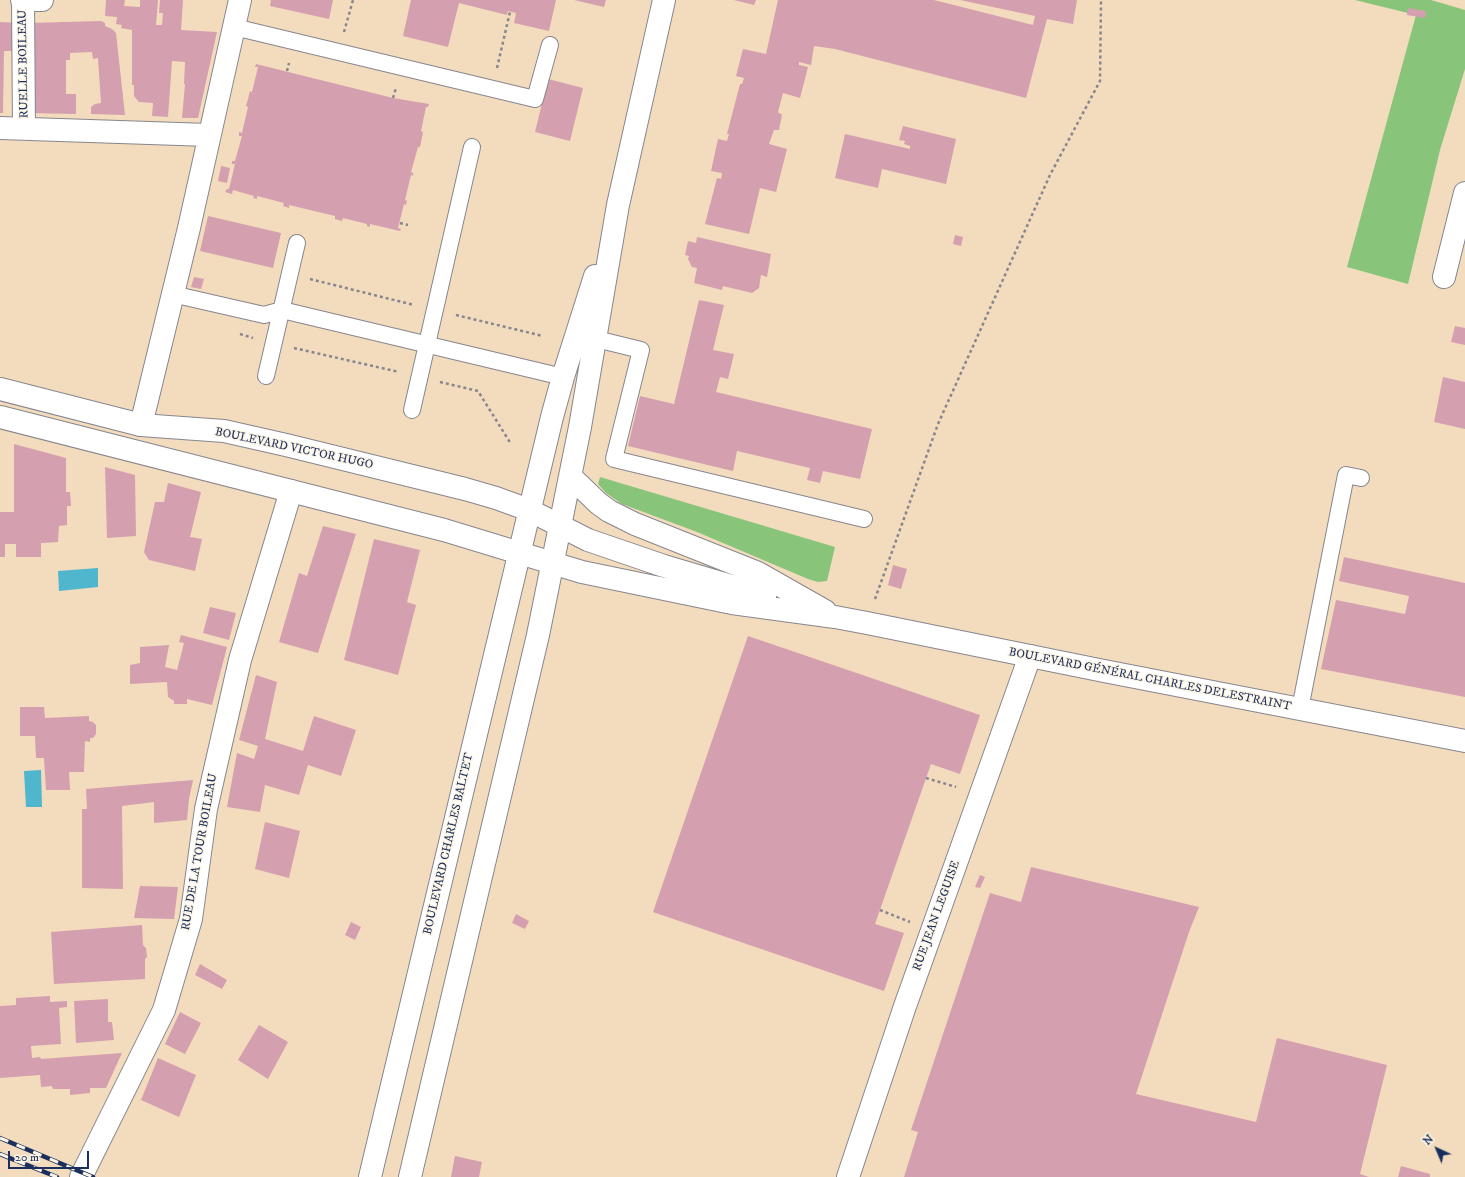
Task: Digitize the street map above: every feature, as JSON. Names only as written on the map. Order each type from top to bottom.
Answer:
[{"type":"street","points":[[22,0],[42,0]]},
{"type":"street","name":"RUELLE BOILEAU","points":[[22,0],[24,128]]},
{"type":"street","points":[[141,425],[240,0]]},
{"type":"street","points":[[410,1177],[538,636],[596,339],[618,205],[664,0]]},
{"type":"street","points":[[0,128],[209,135]]},
{"type":"street","points":[[1444,277],[1465,193]]},
{"type":"street","name":"BOULEVARD CHARLES BALTET","points":[[370,1177],[552,417],[563,377],[618,205]]},
{"type":"street","name":"BOULEVARD VICTOR HUGO","points":[[0,389],[141,425],[224,431],[270,441],[496,498],[529,510],[560,526]]},
{"type":"street","points":[[0,417],[444,530],[519,553]]},
{"type":"street","name":"BOULEVARD GÉNÉRAL CHARLES DELESTRAINT","points":[[570,476],[598,503],[609,511],[635,524],[758,572],[835,617]]},
{"type":"street","name":"RUE DE LA TOUR BOILEAU","points":[[81,1177],[164,1010],[191,919],[206,809],[240,660],[291,491]]},
{"type":"street","name":"BOULEVARD GÉNÉRAL CHARLES DELESTRAINT","points":[[560,526],[588,540],[664,566],[835,617]]},
{"type":"street","name":"BOULEVARD GÉNÉRAL CHARLES DELESTRAINT","points":[[519,553],[582,572],[732,603],[835,617],[867,623],[1465,741]]},
{"type":"street","name":"RUE JEAN LEGUISE","points":[[848,1177],[904,1009],[1030,656]]},
{"type":"lane","points":[[234,27],[535,99],[550,45]]},
{"type":"lane","points":[[412,410],[472,147]]},
{"type":"lane","points":[[266,376],[297,243]]},
{"type":"lane","points":[[172,294],[264,315],[282,310],[563,377]]},
{"type":"lane","points":[[596,339],[641,350],[614,459],[864,519]]},
{"type":"lane","points":[[1300,709],[1346,475],[1361,478]]},
{"type":"path","points":[[339,52],[353,0]]},
{"type":"path","points":[[867,623],[938,424],[1050,175],[1100,81],[1101,0]]},
{"type":"path","points":[[492,89],[510,12]]},
{"type":"path","points":[[393,98],[397,84]]},
{"type":"path","points":[[400,223],[408,225]]},
{"type":"path","points":[[290,274],[543,336]]},
{"type":"path","points":[[237,333],[478,391],[511,444]]},
{"type":"path","points":[[926,778],[960,788]]},
{"type":"path","points":[[880,910],[913,923]]},
{"type":"green space","points":[[1355,0],[1431,0],[1465,10],[1465,69],[1440,150],[1408,284],[1347,267],[1416,15]]},
{"type":"green space","points":[[600,477],[835,547],[827,581],[818,582],[808,579],[697,532],[622,504],[606,493],[598,484]]},
{"type":"water","points":[[98,568],[98,587],[59,591],[58,571]]},
{"type":"water","points":[[41,770],[42,807],[26,807],[24,771]]},
{"type":"building","points":[[106,0],[125,0],[124,6],[140,7],[140,0],[158,0],[156,25],[162,25],[163,13],[159,13],[160,0],[183,0],[181,30],[217,32],[198,118],[182,118],[185,62],[172,61],[168,117],[152,116],[153,103],[139,102],[134,96],[134,85],[132,85],[132,30],[121,28],[122,25],[116,24],[117,17],[105,16]]},
{"type":"building","points":[[271,0],[333,0],[329,19],[270,6]]},
{"type":"building","points":[[411,0],[556,0],[549,31],[514,23],[516,13],[508,11],[507,15],[459,3],[448,47],[403,36]]},
{"type":"building","points":[[574,0],[606,0],[604,7]]},
{"type":"building","points":[[734,0],[756,0],[754,5]]},
{"type":"building","points":[[778,0],[934,0],[1033,25],[1035,16],[960,0],[1077,0],[1073,24],[1047,19],[1026,98],[835,49],[814,46],[811,65],[799,62],[799,65],[808,67],[800,98],[783,93],[778,112],[782,115],[779,130],[774,130],[769,144],[787,149],[776,192],[760,188],[749,234],[705,224],[717,178],[721,179],[722,173],[711,171],[718,139],[727,141],[729,134],[727,134],[740,84],[742,84],[744,78],[736,76],[743,49],[766,54]]},
{"type":"building","points":[[1408,8],[1426,11],[1425,18],[1407,15]]},
{"type":"building","points":[[101,21],[105,23],[105,26],[112,29],[116,33],[125,115],[91,114],[91,107],[95,104],[101,103],[98,58],[93,59],[92,52],[70,53],[70,60],[66,60],[66,94],[76,94],[76,114],[28,113],[29,23]]},
{"type":"building","points":[[0,22],[21,23],[15,51],[4,51],[3,113],[0,113]]},
{"type":"building","points":[[256,64],[393,98],[429,104],[428,107],[426,107],[421,131],[423,132],[420,147],[418,147],[411,172],[413,173],[413,176],[411,175],[405,200],[407,201],[406,205],[404,204],[398,228],[401,229],[400,231],[370,224],[370,227],[367,226],[367,224],[343,218],[342,221],[335,219],[335,216],[289,205],[289,208],[283,206],[284,203],[257,196],[257,199],[253,198],[254,196],[233,190],[232,194],[225,192],[229,189],[235,164],[232,164],[232,161],[235,161],[242,136],[239,136],[239,132],[242,133],[248,107],[246,106],[250,91],[252,92],[258,67],[255,67]]},
{"type":"building","points":[[548,79],[583,88],[570,141],[535,132]]},
{"type":"building","points":[[903,126],[956,139],[946,184],[882,169],[878,188],[835,178],[845,134],[910,149],[910,146],[904,144],[905,141],[899,140]]},
{"type":"building","points":[[221,166],[230,168],[227,183],[218,181]]},
{"type":"building","points":[[208,216],[281,233],[273,268],[200,251]]},
{"type":"building","points":[[955,235],[963,237],[961,246],[953,244]]},
{"type":"building","points":[[697,237],[771,254],[767,277],[761,275],[759,288],[752,293],[723,286],[722,290],[694,283],[697,268],[692,267],[688,259],[689,256],[685,255],[688,241],[696,243]]},
{"type":"building","points":[[194,277],[204,279],[201,289],[191,287]]},
{"type":"building","points":[[699,300],[724,305],[713,350],[734,354],[728,379],[720,377],[716,392],[872,429],[860,479],[823,471],[820,483],[807,480],[810,468],[737,451],[733,471],[628,446],[640,396],[674,404]]},
{"type":"building","points":[[1455,326],[1465,328],[1465,345],[1451,342]]},
{"type":"building","points":[[1443,377],[1465,382],[1465,429],[1434,422]]},
{"type":"building","points":[[14,444],[66,458],[66,492],[70,492],[71,506],[67,506],[67,525],[59,526],[58,542],[41,543],[41,557],[16,557],[16,544],[5,544],[5,557],[0,557],[0,512],[14,512]]},
{"type":"building","points":[[105,467],[135,475],[136,536],[107,538]]},
{"type":"building","points":[[168,483],[201,492],[190,537],[202,539],[195,571],[149,560],[144,552],[155,502],[164,502]]},
{"type":"building","points":[[323,526],[356,534],[318,653],[279,642],[299,573],[307,576]]},
{"type":"building","points":[[374,539],[420,550],[407,602],[416,605],[398,675],[344,660]]},
{"type":"building","points":[[1344,557],[1465,583],[1465,697],[1321,669],[1336,600],[1405,614],[1409,596],[1339,581]]},
{"type":"building","points":[[893,565],[907,569],[901,589],[888,585]]},
{"type":"building","points":[[210,607],[236,613],[229,640],[203,633]]},
{"type":"building","points":[[181,635],[227,647],[212,705],[187,699],[187,704],[174,704],[174,701],[168,697],[167,682],[130,684],[130,665],[140,663],[140,647],[169,645],[165,667],[177,670],[184,643],[179,642]]},
{"type":"building","points":[[748,636],[980,715],[960,774],[931,764],[875,924],[904,933],[884,991],[653,912]]},
{"type":"building","points":[[256,675],[277,682],[265,739],[303,751],[314,716],[356,730],[341,776],[308,765],[299,795],[265,785],[260,812],[227,807],[237,753],[254,759],[258,746],[239,740]]},
{"type":"building","points":[[20,707],[44,707],[45,718],[89,716],[89,721],[96,725],[96,734],[93,738],[90,738],[90,742],[85,741],[84,772],[69,772],[70,790],[46,790],[44,758],[36,758],[35,736],[20,736]]},
{"type":"building","points":[[193,780],[187,820],[154,823],[154,802],[122,806],[123,889],[82,888],[82,809],[87,809],[86,789]]},
{"type":"building","points":[[265,822],[300,831],[289,878],[255,869]]},
{"type":"building","points":[[1031,867],[1199,907],[1189,932],[1136,1094],[1256,1122],[1277,1038],[1387,1065],[1360,1174],[1369,1177],[904,1177],[918,1132],[911,1130],[990,893],[1021,902]]},
{"type":"building","points":[[980,875],[985,877],[980,888],[975,887]]},
{"type":"building","points":[[140,886],[178,887],[174,919],[134,918]]},
{"type":"building","points":[[516,914],[529,921],[525,929],[512,923]]},
{"type":"building","points":[[351,922],[361,927],[355,940],[345,935]]},
{"type":"building","points":[[142,925],[143,945],[146,948],[147,957],[145,959],[145,979],[54,984],[51,932]]},
{"type":"building","points":[[200,964],[227,980],[222,989],[195,975]]},
{"type":"building","points":[[50,996],[50,1002],[67,1001],[67,1007],[59,1008],[61,1044],[31,1046],[32,1058],[40,1057],[41,1059],[122,1053],[106,1088],[90,1088],[90,1093],[70,1095],[70,1089],[53,1089],[52,1086],[41,1087],[40,1075],[0,1078],[0,1006],[16,1005],[16,998]]},
{"type":"building","points":[[108,999],[108,1022],[112,1022],[114,1040],[76,1043],[74,1001]]},
{"type":"building","points":[[180,1012],[201,1023],[185,1054],[165,1044]]},
{"type":"building","points":[[259,1025],[288,1042],[268,1079],[238,1060]]},
{"type":"building","points":[[158,1058],[196,1075],[179,1117],[141,1100]]},
{"type":"building","points":[[455,1156],[482,1162],[479,1177],[451,1177]]},
{"type":"building","points":[[1401,1166],[1430,1174],[1430,1177],[1398,1177]]},
{"type":"railway","points":[[0,1138],[93,1177]]},
{"type":"railway","points":[[0,1154],[57,1177]]}]
